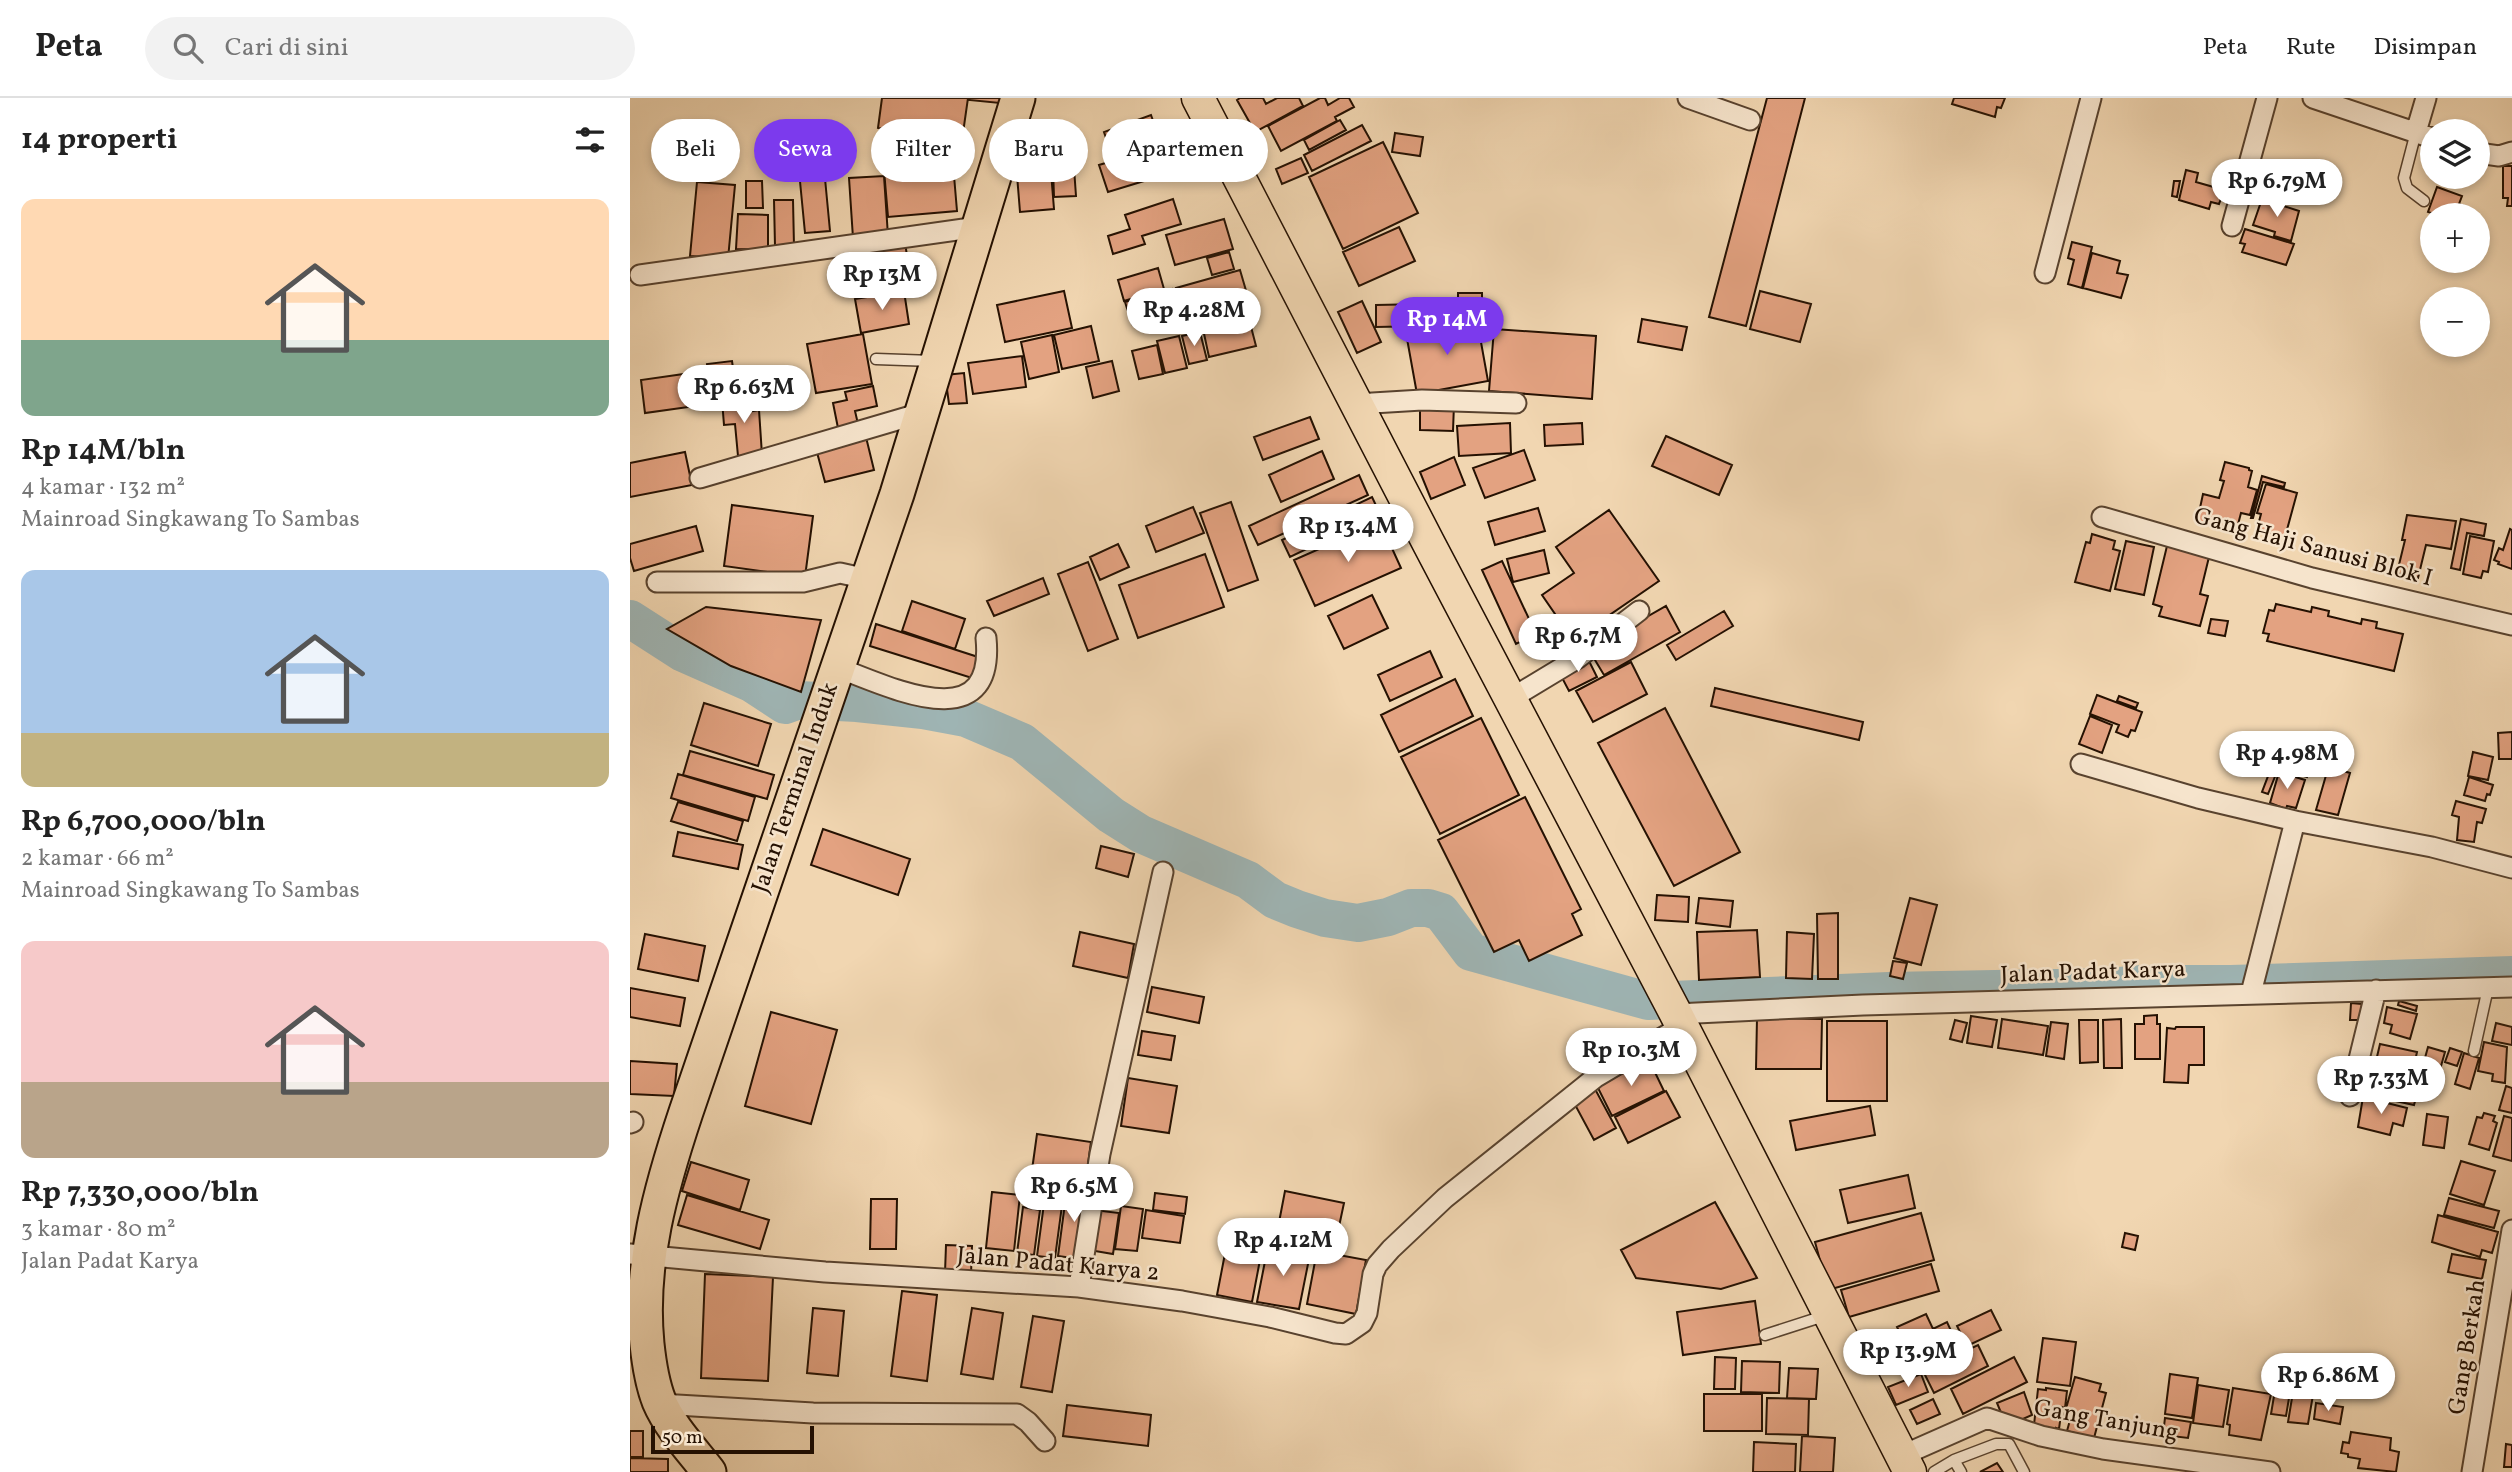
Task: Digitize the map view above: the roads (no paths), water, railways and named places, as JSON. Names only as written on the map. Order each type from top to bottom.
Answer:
[{"type":"highway","name":"Jalan Terminal Induk","points":[[709,1472],[660,1404],[650,1369],[639,1255],[867,579],[1018,98]]},
{"type":"main road","points":[[1198,98],[1674,1009],[1905,1464]]},
{"type":"street","points":[[1688,98],[1750,120]]},
{"type":"street","points":[[2045,272],[2091,98]]},
{"type":"street","points":[[2232,226],[2267,98]]},
{"type":"street","points":[[2313,98],[2420,134]]},
{"type":"street","points":[[2425,119],[2426,98]]},
{"type":"street","points":[[2490,155],[2499,156],[2512,152]]},
{"type":"street","points":[[640,275],[978,227]]},
{"type":"street","points":[[1356,404],[1422,400],[1516,403]]},
{"type":"street","points":[[700,478],[921,413]]},
{"type":"street","name":"Gang Haji Sanusi Blok I","points":[[2102,517],[2312,578],[2512,625]]},
{"type":"street","points":[[657,583],[803,582],[840,573],[867,579]]},
{"type":"street","points":[[1510,699],[1578,658],[1639,611]]},
{"type":"street","points":[[835,670],[920,697],[940,700],[958,698],[974,688],[985,674],[988,658],[986,638]]},
{"type":"street","points":[[2081,764],[2198,798],[2295,821],[2432,847],[2512,868]]},
{"type":"street","points":[[2251,993],[2295,821]]},
{"type":"street","points":[[1079,1287],[1100,1154],[1163,872]]},
{"type":"street","name":"Jalan Padat Karya","points":[[1674,1009],[2512,987]]},
{"type":"street","points":[[2350,1096],[2375,990]]},
{"type":"street","name":"Jalan Padat Karya 2","points":[[639,1255],[825,1272],[1079,1287],[1182,1301],[1346,1334],[1362,1323],[1367,1313],[1373,1274],[1391,1248],[1445,1198],[1596,1077],[1674,1009]]},
{"type":"street","name":"Gang Berkah","points":[[2472,1472],[2512,1230]]},
{"type":"street","points":[[660,1404],[813,1413],[1017,1414],[1045,1441]]},
{"type":"street","name":"Gang Tanjung","points":[[1905,1464],[1987,1418],[2041,1436],[2103,1448],[2270,1472]]},
{"type":"lane","points":[[2420,144],[2404,178],[2407,188],[2424,201]]},
{"type":"lane","points":[[876,359],[937,361]]},
{"type":"lane","points":[[2474,1051],[2488,988]]},
{"type":"lane","points":[[1765,1335],[1828,1315]]},
{"type":"lane","points":[[1934,1472],[1954,1460],[1996,1444],[2009,1444],[2024,1472]]},
{"type":"lane","points":[[1954,1460],[1961,1472]]},
{"type":"waterway","points":[[630,619],[683,653],[753,684],[785,705],[799,700],[923,710],[966,718],[1022,742],[1111,815],[1141,834],[1248,880],[1275,900],[1297,909],[1325,918],[1358,923],[1388,917],[1411,908],[1428,908],[1441,912],[1471,952],[1648,1001],[1889,991],[2512,975]]}]
